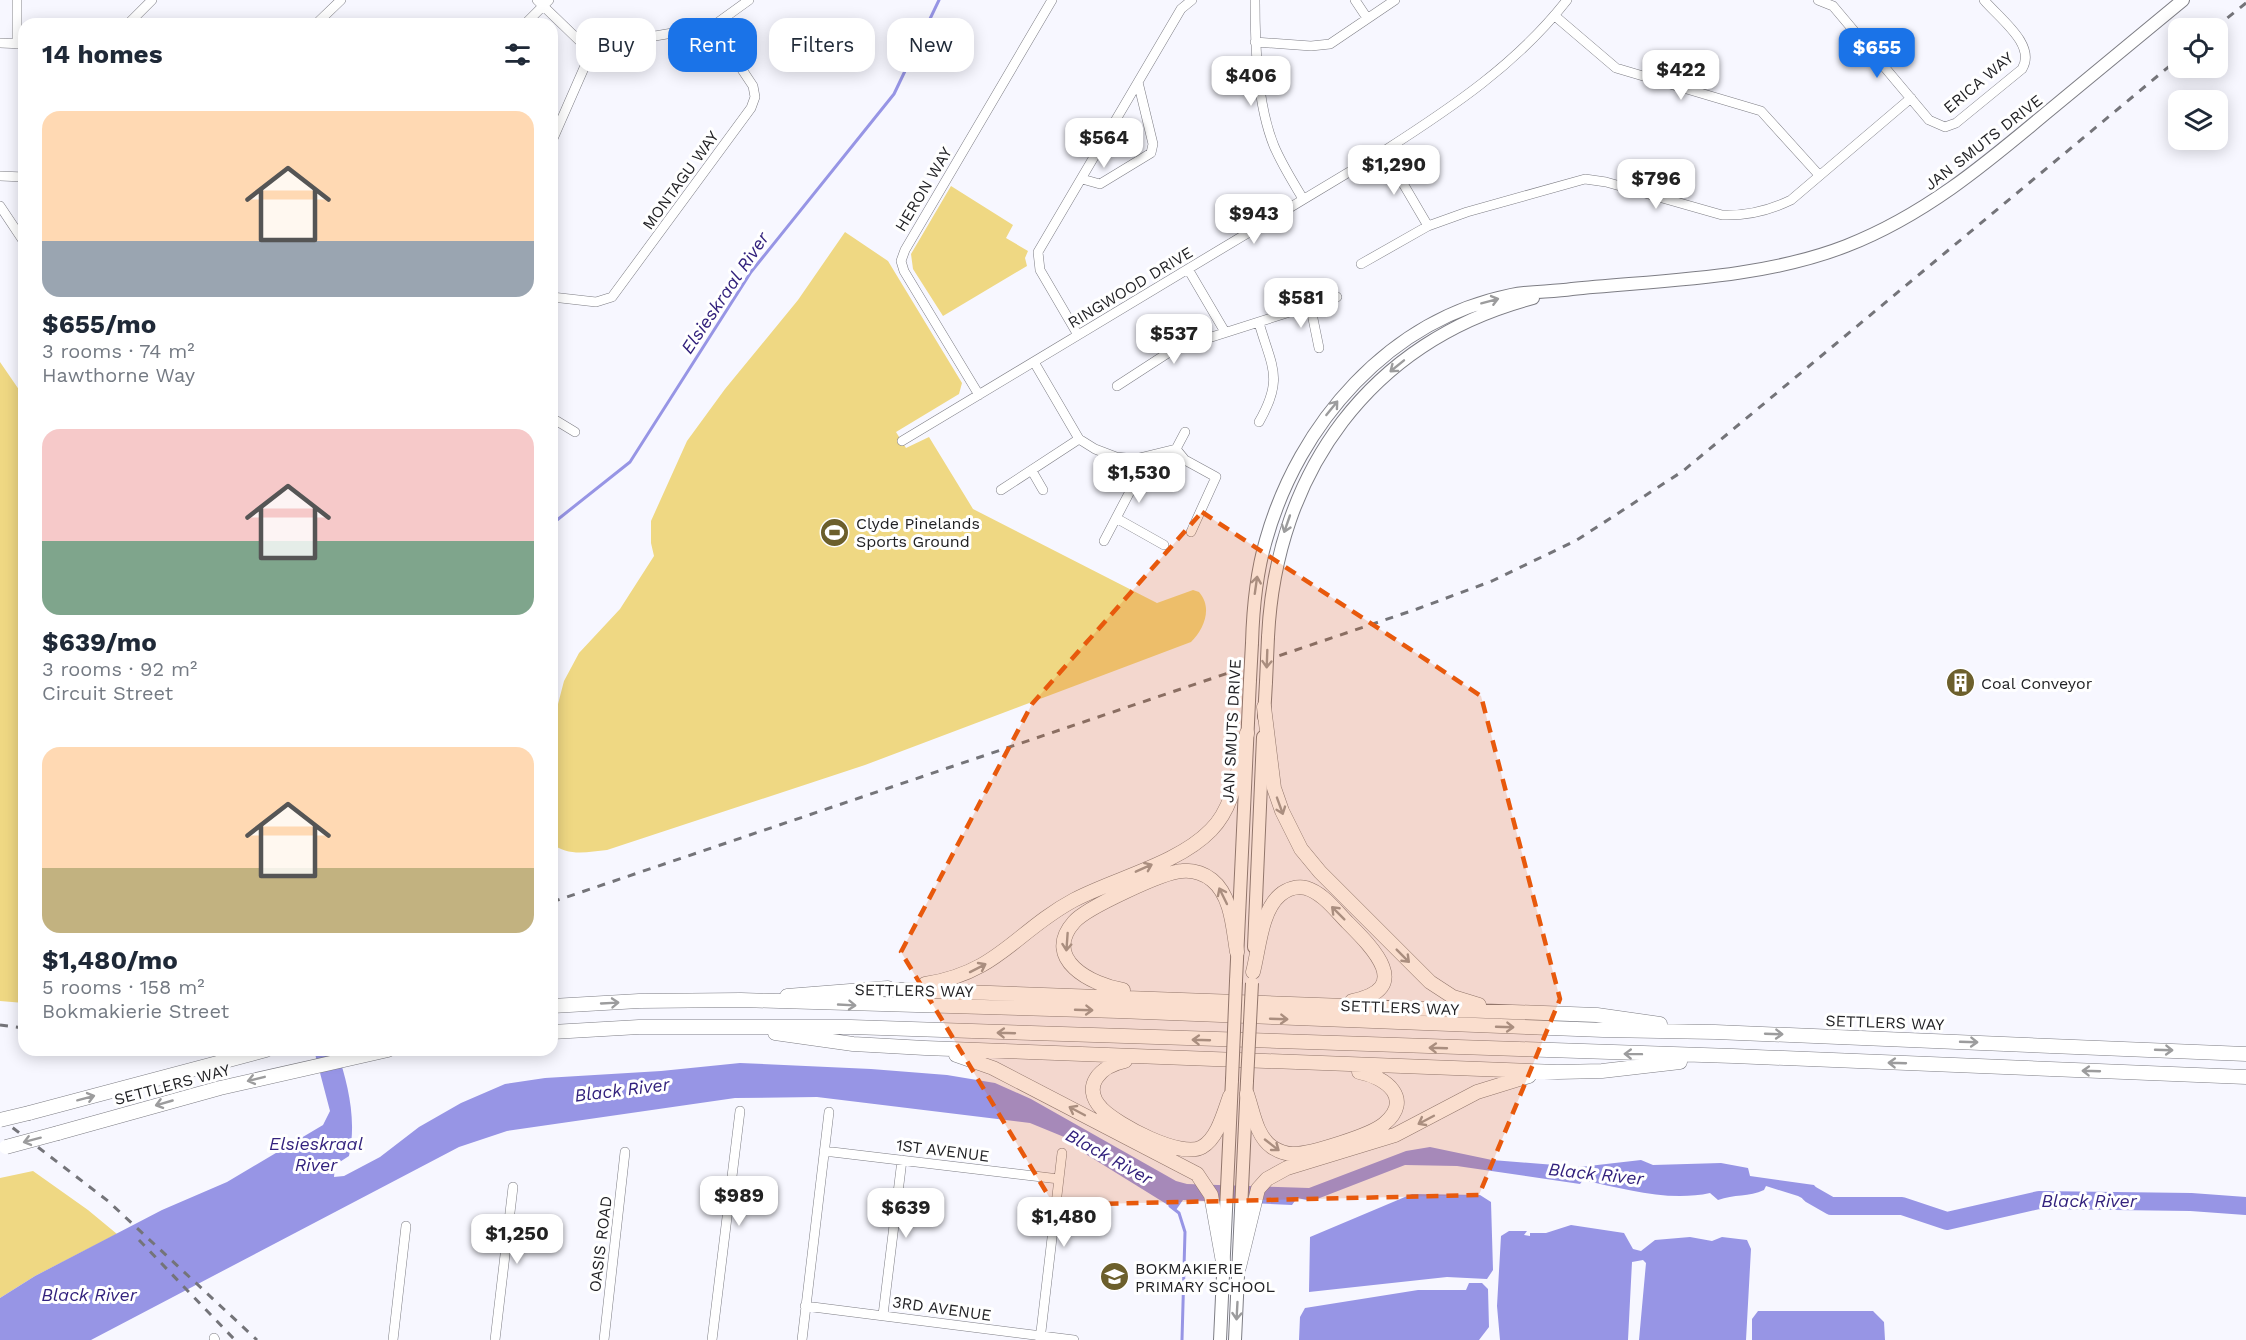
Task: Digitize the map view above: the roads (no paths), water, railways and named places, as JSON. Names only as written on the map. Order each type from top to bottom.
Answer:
[{"type":"highway","points":[[1264,708],[1274,788],[1287,824],[1306,855],[1430,982],[1453,997],[1508,1011]]},
{"type":"highway","points":[[741,1000],[880,989],[943,981],[968,973],[1004,952],[1062,907],[1196,843],[1217,824],[1228,804],[1247,733]]},
{"type":"highway","points":[[1180,999],[1109,988],[1082,976],[1067,955],[1066,937],[1072,924],[1100,905],[1171,873],[1189,871],[1204,874],[1221,890],[1228,906],[1237,952]]},
{"type":"highway","points":[[1253,977],[1266,920],[1275,901],[1290,889],[1309,889],[1325,900],[1372,947],[1384,965],[1383,980],[1373,994],[1335,1005]]},
{"type":"highway","points":[[880,989],[1597,1015],[1716,1032]]},
{"type":"highway","name":"SETTLERS WAY","points":[[558,1006],[639,1001],[741,1000],[855,1006],[1107,1011],[1580,1030],[1716,1032],[2246,1054]]},
{"type":"highway","points":[[558,1032],[639,1027],[863,1028],[1733,1056],[2246,1077]]},
{"type":"highway","points":[[746,1028],[799,1038],[925,1048],[1558,1072],[1602,1071],[1733,1056]]},
{"type":"highway","points":[[925,1048],[993,1068],[1173,1160],[1202,1179],[1220,1207],[1223,1263]]},
{"type":"highway","name":"SETTLERS WAY","points":[[0,1120],[243,1056]]},
{"type":"highway","name":"SETTLERS WAY","points":[[3,1148],[292,1070],[354,1056]]},
{"type":"highway","points":[[1145,1058],[1104,1068],[1095,1080],[1094,1095],[1099,1105],[1110,1115],[1171,1148],[1191,1151],[1208,1143],[1217,1129],[1230,1096]]},
{"type":"highway","points":[[1247,1087],[1264,1138],[1275,1148],[1289,1154],[1307,1152],[1373,1131],[1390,1117],[1395,1097],[1385,1080],[1370,1074],[1316,1064]]},
{"type":"highway","points":[[1239,1267],[1247,1209],[1261,1184],[1287,1168],[1413,1127],[1468,1097],[1501,1083],[1558,1072]]},
{"type":"main road","name":"JAN SMUTS DRIVE","points":[[1220,1207],[1227,1176],[1256,584],[1271,520],[1303,450],[1339,399],[1387,353],[1413,335],[1459,311],[1514,295],[1772,266],[1826,253],[1882,231],[1933,203],[1958,185],[2183,0]]},
{"type":"main road","name":"JAN SMUTS DRIVE","points":[[1247,1209],[1242,1177],[1268,637],[1275,571],[1288,520],[1313,466],[1351,410],[1393,368],[1438,337],[1485,315],[1563,291]]},
{"type":"main road","points":[[1220,1340],[1223,1263]]},
{"type":"main road","points":[[1235,1340],[1239,1267]]},
{"type":"street","points":[[18,0],[19,18]]},
{"type":"street","points":[[134,18],[152,0]]},
{"type":"street","points":[[322,18],[341,0]]},
{"type":"street","points":[[724,18],[749,0]]},
{"type":"street","name":"HERON WAY","points":[[979,395],[904,271],[901,261],[905,250],[1052,0]]},
{"type":"street","points":[[1078,335],[1040,270],[1037,260],[1043,243],[1181,9],[1192,0]]},
{"type":"street","points":[[1255,0],[1255,42],[1268,126],[1275,147],[1303,199]]},
{"type":"street","points":[[1355,0],[1367,18]]},
{"type":"street","points":[[1255,42],[1322,46],[1339,39],[1395,0]]},
{"type":"street","name":"RINGWOOD DRIVE","points":[[902,441],[1384,151],[1479,88],[1555,16],[1567,0]]},
{"type":"street","points":[[1361,264],[1428,226],[1506,200],[1585,179],[1606,182],[1722,215],[1740,216],[1775,208],[1791,200],[1911,98],[1833,6],[1818,0]]},
{"type":"street","name":"ERICA WAY","points":[[1911,98],[1929,120],[1945,127],[1956,123],[2022,69],[2026,62],[2025,47],[1984,0]]},
{"type":"street","points":[[530,18],[543,2],[576,36]]},
{"type":"street","points":[[1555,16],[1616,68],[1761,111],[1819,175]]},
{"type":"street","points":[[0,43],[18,44]]},
{"type":"street","points":[[558,127],[582,72]]},
{"type":"street","name":"MONTAGU WAY","points":[[558,298],[596,302],[612,297],[751,108],[755,97],[753,86],[744,72]]},
{"type":"street","points":[[1082,179],[1100,184],[1151,153],[1152,144],[1138,82]]},
{"type":"street","points":[[1384,151],[1428,226]]},
{"type":"street","points":[[0,176],[18,177]]},
{"type":"street","points":[[0,206],[18,234]]},
{"type":"street","points":[[1188,269],[1225,332]]},
{"type":"street","points":[[1117,386],[1174,349],[1337,297]]},
{"type":"street","points":[[1310,304],[1319,348]]},
{"type":"street","points":[[1259,323],[1276,378],[1272,400],[1259,422]]},
{"type":"street","points":[[1034,362],[1079,440],[1116,457],[1135,459],[1176,449],[1185,432]]},
{"type":"street","points":[[558,422],[575,432]]},
{"type":"street","points":[[1001,490],[1079,440]]},
{"type":"street","points":[[1176,449],[1185,460],[1216,477],[1191,532]]},
{"type":"street","points":[[1104,541],[1136,480],[1135,459]]},
{"type":"street","points":[[1032,471],[1043,490]]},
{"type":"street","points":[[1116,518],[1164,545]]},
{"type":"street","points":[[712,1340],[740,1111]]},
{"type":"street","points":[[801,1340],[829,1112]]},
{"type":"street","name":"1ST AVENUE","points":[[824,1151],[1059,1179]]},
{"type":"street","name":"OASIS ROAD","points":[[604,1340],[626,1152]]},
{"type":"street","points":[[1041,1338],[1062,1153]]},
{"type":"street","points":[[883,1315],[902,1160]]},
{"type":"street","points":[[495,1340],[513,1187]]},
{"type":"street","points":[[393,1340],[406,1226]]},
{"type":"street","name":"3RD AVENUE","points":[[805,1306],[1041,1338],[1074,1340]]},
{"type":"water","name":"Black River","points":[[316,1056],[339,1056],[352,1115],[349,1156],[335,1165],[334,1177],[344,1176],[380,1157],[419,1127],[461,1103],[505,1084],[545,1078],[661,1071],[740,1063],[871,1069],[947,1075],[995,1083],[1031,1099],[1176,1181],[1187,1184],[1309,1188],[1406,1151],[1430,1147],[1492,1160],[1580,1167],[1641,1160],[1653,1165],[1721,1163],[1748,1168],[1750,1176],[1814,1185],[1831,1206],[1825,1210],[1798,1196],[1766,1186],[1764,1190],[1758,1192],[1718,1200],[1710,1193],[1663,1195],[1583,1180],[1580,1184],[1457,1166],[1405,1165],[1312,1201],[1297,1198],[1292,1205],[1183,1200],[1176,1210],[1084,1153],[1069,1139],[1030,1123],[817,1097],[735,1098],[507,1131],[459,1147],[91,1340],[0,1340],[0,1298],[35,1276],[162,1210],[227,1182],[323,1125],[330,1111]]},
{"type":"water","points":[[1412,1194],[1480,1195],[1491,1202],[1493,1270],[1487,1279],[1447,1277],[1309,1292],[1310,1237]]},
{"type":"water","points":[[1571,1225],[1624,1233],[1633,1249],[1641,1251],[1655,1240],[1690,1237],[1712,1241],[1722,1237],[1747,1240],[1751,1249],[1746,1340],[1639,1340],[1646,1263],[1643,1260],[1632,1262],[1628,1340],[1500,1340],[1497,1306],[1501,1236],[1509,1231],[1527,1231],[1524,1235],[1530,1236],[1530,1233],[1546,1233]]},
{"type":"water","points":[[1469,1283],[1482,1283],[1488,1289],[1489,1327],[1479,1340],[1299,1340],[1300,1317],[1305,1308],[1418,1290],[1466,1290]]},
{"type":"water","points":[[1758,1311],[1873,1311],[1884,1322],[1885,1340],[1752,1340],[1752,1319]]},
{"type":"waterway","name":"Elsieskraal River","points":[[558,519],[630,462],[751,272],[894,94],[939,0]]},
{"type":"waterway","name":"Black River","points":[[1810,1194],[1831,1206],[1902,1206],[1947,1221],[2039,1200],[2191,1202],[2246,1206]]},
{"type":"waterway","points":[[1170,1206],[1179,1213],[1185,1232],[1182,1340]]},
{"type":"railway","points":[[2227,18],[2246,3]]},
{"type":"railway","points":[[558,900],[1417,609],[1492,581],[1577,540],[1683,471],[2168,67]]},
{"type":"railway","points":[[0,1025],[18,1027]]},
{"type":"railway","points":[[0,1118],[108,1201],[257,1340]]},
{"type":"railway","points":[[139,1240],[235,1340]]},
{"type":"place","name":"Clyde Pinelands Sports Ground","points":[[835,532]]},
{"type":"place","name":"Coal Conveyor","points":[[1960,683]]},
{"type":"place","name":"BOKMAKIERIE PRIMARY SCHOOL","points":[[1114,1277]]}]
